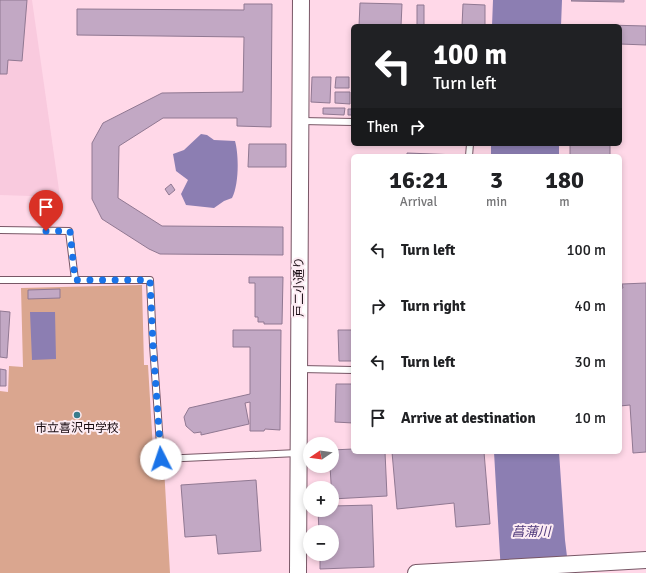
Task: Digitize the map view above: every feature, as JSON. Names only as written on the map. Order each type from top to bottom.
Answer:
[{"type":"street","name":"戸二小通り","points":[[298,573],[301,0]]},
{"type":"street","points":[[416,573],[646,560]]},
{"type":"lane","points":[[300,121],[351,122]]},
{"type":"lane","points":[[0,230],[70,231],[75,280]]},
{"type":"lane","points":[[0,280],[150,280],[161,459],[298,453]]},
{"type":"lane","points":[[299,369],[351,370]]},
{"type":"shaded area","points":[[0,0],[32,0],[60,197],[0,195]]},
{"type":"shaded area","name":"市立喜沢中学校","points":[[142,285],[144,365],[148,365],[154,467],[164,467],[170,573],[0,573],[0,391],[8,392],[9,366],[23,367],[21,288]]},
{"type":"water","points":[[493,0],[562,0],[561,24],[492,24]]},
{"type":"water","points":[[201,134],[207,135],[214,140],[235,141],[238,162],[236,186],[232,198],[224,201],[214,208],[186,205],[181,194],[188,180],[176,171],[173,154],[184,150]]},
{"type":"water","points":[[491,146],[559,146],[559,154],[491,154]]},
{"type":"water","points":[[30,312],[55,312],[56,359],[32,360]]},
{"type":"water","name":"菖蒲川","points":[[494,454],[559,454],[565,540],[569,573],[501,573]]},
{"type":"building","points":[[0,0],[27,0],[22,61],[8,60],[7,74],[0,74]]},
{"type":"building","points":[[624,0],[624,2],[571,1]]},
{"type":"building","points":[[360,3],[402,4],[401,24],[359,24]]},
{"type":"building","points":[[244,4],[272,4],[271,127],[237,126],[237,118],[163,118],[119,146],[118,198],[162,226],[283,227],[283,255],[160,254],[149,249],[102,219],[92,199],[92,143],[103,123],[162,93],[243,92],[244,37],[77,35],[77,9],[244,10]]},
{"type":"building","points":[[463,4],[485,5],[485,24],[462,24]]},
{"type":"building","points":[[417,5],[424,5],[424,24],[417,24]]},
{"type":"building","points":[[622,25],[646,26],[646,45],[622,44]]},
{"type":"building","points":[[312,77],[331,77],[330,103],[311,102]]},
{"type":"building","points":[[336,77],[349,77],[349,88],[335,88]]},
{"type":"building","points":[[335,92],[350,92],[350,104],[335,103]]},
{"type":"building","points":[[323,108],[345,108],[344,115],[323,114]]},
{"type":"building","points":[[348,109],[351,109],[351,115],[348,115]]},
{"type":"building","points":[[249,144],[286,144],[286,167],[248,167]]},
{"type":"building","points":[[570,146],[610,146],[610,154],[570,154]]},
{"type":"building","points":[[407,153],[432,154],[407,154]]},
{"type":"building","points":[[171,184],[175,190],[169,195],[165,189]]},
{"type":"building","points":[[249,277],[283,277],[282,324],[264,324],[264,322],[258,322],[258,317],[255,317],[255,283],[249,283]]},
{"type":"building","points":[[646,283],[646,452],[633,453],[630,405],[622,406],[622,284]]},
{"type":"building","points":[[60,289],[60,298],[28,299],[28,290]]},
{"type":"building","points":[[0,311],[10,312],[7,358],[0,357]]},
{"type":"building","points":[[233,330],[281,330],[280,430],[265,429],[264,431],[250,431],[250,402],[245,403],[249,424],[201,435],[201,432],[194,433],[186,426],[184,417],[189,408],[250,394],[250,347],[233,347]]},
{"type":"building","points":[[338,330],[351,330],[351,361],[339,361]]},
{"type":"building","points":[[0,369],[6,370],[6,386],[0,386]]},
{"type":"building","points":[[336,384],[351,384],[351,423],[335,422]]},
{"type":"building","points":[[351,449],[351,454],[385,454],[387,496],[339,499],[339,481],[331,481],[330,473],[339,473],[339,450]]},
{"type":"building","points":[[392,454],[484,454],[490,524],[456,527],[454,503],[397,509]]},
{"type":"building","points":[[256,480],[261,551],[218,554],[216,535],[185,537],[181,485]]},
{"type":"building","points":[[372,505],[374,567],[320,569],[320,561],[339,561],[339,525],[319,525],[318,517],[339,517],[339,506]]},
{"type":"place","name":"市立喜沢中学校","points":[[77,415]]},
{"type":"route","points":[[46,231],[70,231],[75,280],[150,280],[161,459]]}]
